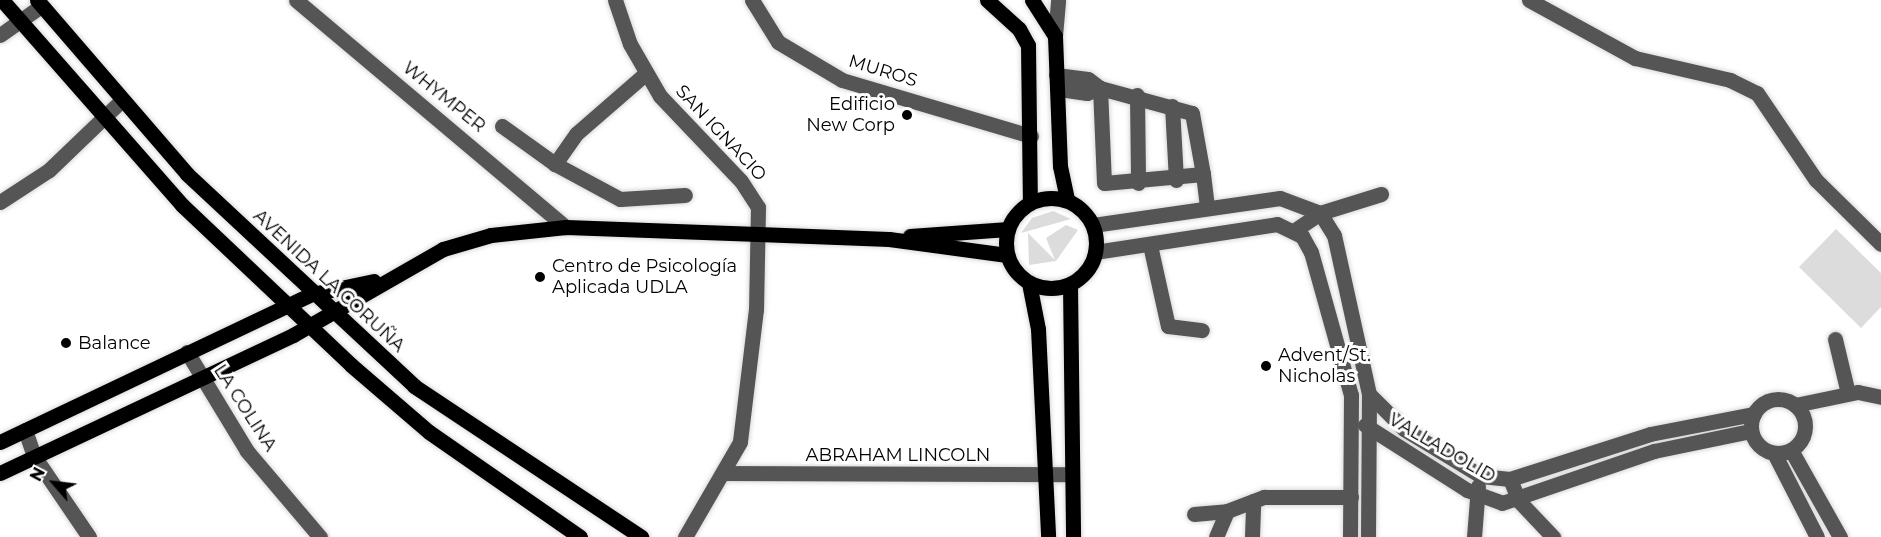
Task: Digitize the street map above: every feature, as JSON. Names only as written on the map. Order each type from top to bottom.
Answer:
[{"type":"main road","points":[[2,0],[18,22],[182,205],[310,325],[429,432],[580,537]]},
{"type":"main road","points":[[987,0],[1022,32],[1036,40],[1055,36]]},
{"type":"main road","points":[[1029,283],[1045,288],[1070,284],[1082,277],[1095,252],[1093,225],[1067,200],[1056,78],[1055,36],[1032,0]]},
{"type":"main road","name":"AVENIDA LA CORUÑA","points":[[39,3],[120,102],[312,294],[457,419],[641,537]]},
{"type":"main road","points":[[1022,32],[1031,73],[1030,203],[1008,229],[1007,255],[1029,283],[1038,329],[1048,537]]},
{"type":"main road","points":[[1031,73],[1043,60],[1056,78]]},
{"type":"main road","points":[[1030,203],[1067,200]]},
{"type":"main road","points":[[0,473],[310,325],[383,279],[466,241],[566,227],[889,239],[1007,255]]},
{"type":"main road","points":[[889,239],[1008,229]]},
{"type":"main road","points":[[0,442],[288,304],[312,294],[383,279]]},
{"type":"main road","points":[[1070,284],[1073,537]]},
{"type":"street","name":"WHYMPER","points":[[296,0],[566,227]]},
{"type":"street","name":"SAN IGNACIO","points":[[615,0],[645,74],[688,130],[752,195],[758,234],[746,411],[740,442],[725,473],[685,537]]},
{"type":"street","name":"MUROS","points":[[752,0],[777,42],[842,80],[1031,136]]},
{"type":"street","points":[[1055,36],[1058,0]]},
{"type":"street","points":[[1529,0],[1635,58],[1730,80],[1756,93],[1816,180],[1881,244]]},
{"type":"street","points":[[1545,0],[1556,15]]},
{"type":"street","points":[[0,35],[39,3]]},
{"type":"street","points":[[555,164],[576,134],[645,74]]},
{"type":"street","points":[[1056,78],[1087,93],[1101,88],[1137,95],[1194,116],[1207,208]]},
{"type":"street","points":[[1101,88],[1101,179],[1109,186],[1176,180],[1203,174]]},
{"type":"street","points":[[1137,95],[1138,183]]},
{"type":"street","points":[[0,202],[49,170],[120,102]]},
{"type":"street","points":[[1172,106],[1176,180]]},
{"type":"street","points":[[502,126],[555,164],[620,199],[685,195]]},
{"type":"street","points":[[1294,230],[1320,213],[1381,194]]},
{"type":"street","points":[[1093,225],[1280,198],[1320,213],[1334,235],[1369,394],[1368,537]]},
{"type":"street","points":[[1095,252],[1276,224],[1294,230],[1311,252],[1352,412],[1350,537]]},
{"type":"street","points":[[1150,245],[1168,326],[1202,330]]},
{"type":"street","points":[[1835,339],[1848,393]]},
{"type":"street","name":"LA COLINA","points":[[187,352],[247,451],[320,537]]},
{"type":"street","points":[[1510,479],[1650,434],[1754,414],[1772,400],[1795,405],[1848,393],[1881,397]]},
{"type":"street","name":"VALLADOLID","points":[[1369,394],[1404,429],[1481,476],[1510,479],[1519,501],[1553,537]]},
{"type":"street","points":[[1754,414],[1751,430],[1759,446],[1774,453],[1791,450],[1805,429],[1795,405]]},
{"type":"street","name":"VALLADOLID","points":[[1352,412],[1369,429],[1393,446],[1476,494],[1519,501]]},
{"type":"street","points":[[1393,446],[1404,429]]},
{"type":"street","points":[[25,430],[34,456],[88,537]]},
{"type":"street","points":[[1519,501],[1654,451],[1751,430]]},
{"type":"street","points":[[1791,450],[1840,537]]},
{"type":"street","points":[[1774,453],[1817,537]]},
{"type":"street","name":"ABRAHAM LINCOLN","points":[[725,473],[1071,474]]},
{"type":"street","points":[[1474,537],[1476,494],[1481,476]]},
{"type":"street","points":[[1194,514],[1227,511],[1253,501],[1351,497]]},
{"type":"street","points":[[1252,537],[1253,501]]},
{"type":"street","points":[[1216,537],[1227,511]]},
{"type":"shaded area","points":[[1053,211],[1071,219],[1021,233],[1032,218]]},
{"type":"shaded area","points":[[1066,225],[1078,230],[1056,261],[1029,265],[1028,233],[1055,260],[1046,238]]},
{"type":"shaded area","points":[[1836,229],[1881,273],[1881,307],[1861,328],[1799,267]]},
{"type":"place","name":"Edificio New Corp","points":[[907,115]]},
{"type":"place","name":"Centro de Psicología Aplicada UDLA","points":[[540,277]]},
{"type":"place","name":"Balance","points":[[66,343]]},
{"type":"place","name":"Advent/St. Nicholas","points":[[1266,366]]}]
